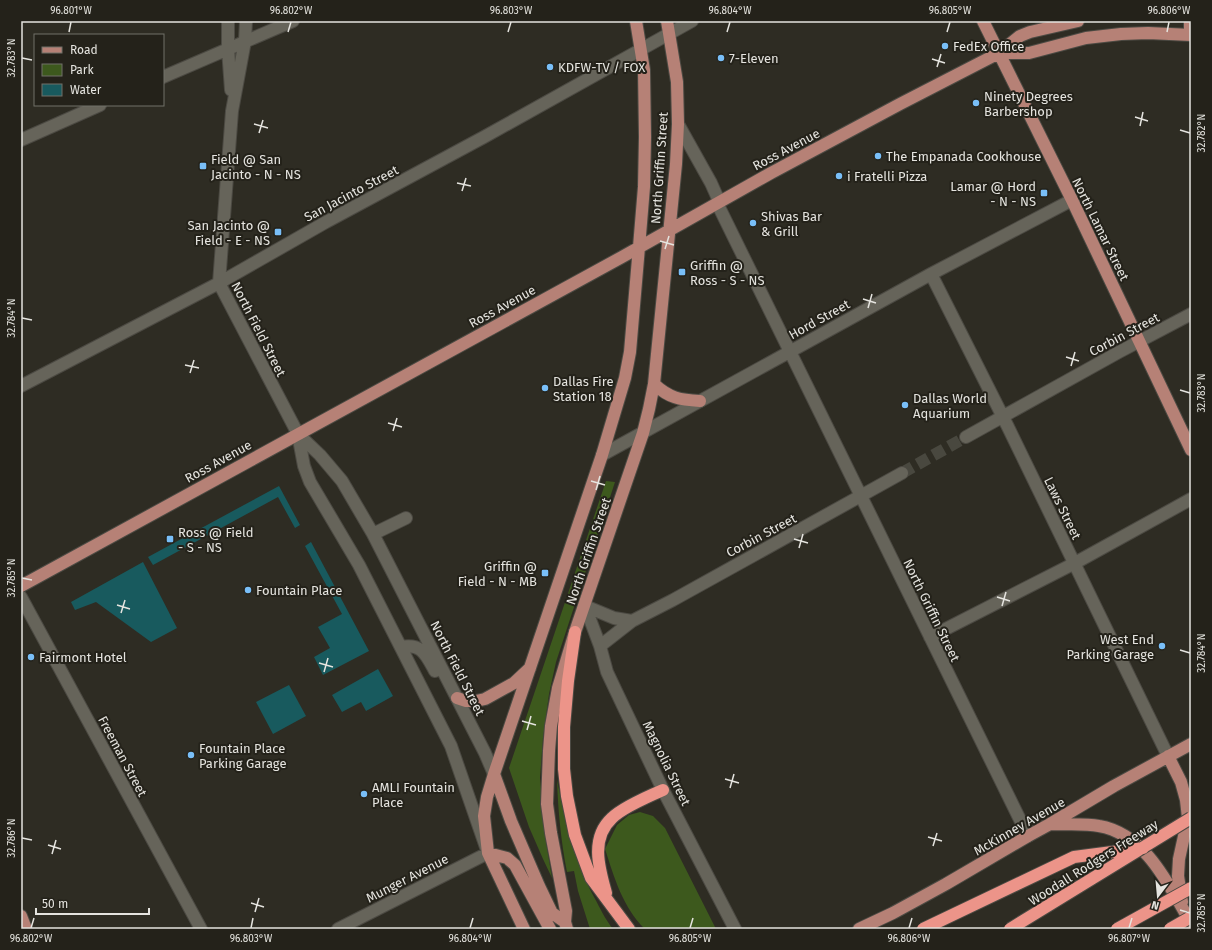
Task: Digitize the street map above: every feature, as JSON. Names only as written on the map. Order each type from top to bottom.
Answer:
[{"type":"highway","points":[[575,632],[568,681],[564,727],[564,769],[567,796],[575,835],[591,878],[629,929]]},
{"type":"highway","points":[[609,902],[600,874],[598,857],[599,840],[604,827],[612,817],[663,790]]},
{"type":"highway","name":"Woodall Rodgers Freeway","points":[[1010,929],[1143,848],[1190,816]]},
{"type":"highway","points":[[923,929],[1074,857],[1143,848]]},
{"type":"highway","points":[[1117,929],[1191,888]]},
{"type":"highway","points":[[1170,929],[1187,914]]},
{"type":"main road","name":"North Griffin Street","points":[[488,853],[484,816],[487,797],[602,455],[625,378],[630,352],[644,187],[646,137],[644,70],[636,21]]},
{"type":"main road","name":"North Lamar Street","points":[[983,21],[1072,200],[1191,450]]},
{"type":"main road","name":"Ross Avenue","points":[[21,586],[639,247],[718,202],[893,107],[999,53],[1020,36],[1030,32],[1078,21]]},
{"type":"main road","points":[[1190,21],[1191,34]]},
{"type":"main road","name":"North Griffin Street","points":[[566,926],[566,911],[547,804],[551,726],[558,688],[575,632],[644,433],[654,384],[676,164],[678,124],[677,82],[668,27]]},
{"type":"main road","name":"Ross Avenue","points":[[999,53],[1029,53],[1086,38],[1121,34],[1191,34]]},
{"type":"main road","points":[[654,384],[662,392],[672,397],[683,400],[700,401]]},
{"type":"main road","points":[[457,698],[466,701],[485,699],[514,683],[531,668]]},
{"type":"main road","name":"McKinney Avenue","points":[[859,929],[893,913],[946,884],[1114,786],[1191,744]]},
{"type":"main road","points":[[1168,756],[1181,782],[1190,816],[1179,859],[1178,876],[1187,914],[1182,929]]},
{"type":"main road","name":"North Field Street","points":[[494,774],[511,821],[539,886],[552,913],[566,926]]},
{"type":"main road","points":[[1050,824],[1099,826],[1118,832],[1133,842],[1152,860],[1187,914],[1191,923]]},
{"type":"main road","points":[[488,853],[507,858],[515,865],[550,929]]},
{"type":"main road","name":"North Field Street","points":[[488,853],[524,929]]},
{"type":"main road","points":[[21,916],[26,929]]},
{"type":"street","name":"North Field Street","points":[[228,21],[228,49],[232,111]]},
{"type":"street","name":"North Field Street","points":[[246,21],[244,42],[232,111],[219,283],[298,434],[304,466],[310,482],[359,565],[451,746],[488,853]]},
{"type":"street","points":[[164,77],[293,21]]},
{"type":"street","name":"San Jacinto Street","points":[[21,386],[219,283],[326,222],[516,120],[640,49],[668,27],[692,21]]},
{"type":"street","points":[[21,140],[98,106]]},
{"type":"street","name":"North Griffin Street","points":[[678,124],[710,183],[790,351],[1028,836]]},
{"type":"street","name":"Hord Street","points":[[602,455],[931,274],[1072,200]]},
{"type":"street","name":"Laws Street","points":[[931,274],[1075,563],[1168,756]]},
{"type":"street","name":"Corbin Street","points":[[966,437],[1139,341],[1191,314]]},
{"type":"street","name":"North Field Street","points":[[298,434],[320,455],[342,481],[373,534],[485,753],[494,774]]},
{"type":"street","name":"Corbin Street","points":[[600,646],[632,621],[673,600],[902,473]]},
{"type":"street","points":[[930,637],[1075,563],[1191,499]]},
{"type":"street","points":[[373,534],[406,518]]},
{"type":"street","name":"Freeman Street","points":[[21,597],[201,929]]},
{"type":"street","points":[[584,606],[614,618],[632,621]]},
{"type":"street","name":"Magnolia Street","points":[[584,606],[600,646],[607,672],[663,790],[734,929]]},
{"type":"street","points":[[400,647],[416,647],[423,651],[443,687],[457,698]]},
{"type":"street","name":"Munger Avenue","points":[[338,929],[488,853]]},
{"type":"green space","points":[[606,481],[615,482],[556,662],[549,694],[543,738],[540,778],[546,842],[552,878],[529,827],[509,768]]},
{"type":"green space","points":[[557,780],[567,825],[581,869],[594,897],[613,929],[590,929],[578,891],[574,871],[567,872],[560,826]]},
{"type":"green space","points":[[640,812],[653,816],[665,828],[716,929],[645,929],[631,912],[620,892],[605,849],[617,825],[629,815]]},
{"type":"water","points":[[279,486],[300,525],[295,528],[278,497],[153,565],[148,557]]},
{"type":"water","points":[[311,542],[369,651],[323,675],[314,657],[330,648],[318,627],[342,614],[305,546]]},
{"type":"water","points":[[143,562],[177,628],[151,642],[96,602],[75,610],[71,602]]},
{"type":"water","points":[[378,669],[393,696],[366,711],[361,702],[342,712],[332,695]]},
{"type":"water","points":[[289,685],[306,716],[273,734],[256,702]]},
{"type":"tunnel","points":[[902,473],[966,437]]},
{"type":"place","name":"FedEx Office","points":[[945,46]]},
{"type":"place","name":"7-Eleven","points":[[721,58]]},
{"type":"place","name":"KDFW-TV / FOX","points":[[550,67]]},
{"type":"place","name":"Ninety Degrees Barbershop","points":[[976,103]]},
{"type":"place","name":"The Empanada Cookhouse","points":[[878,156]]},
{"type":"place","name":"Field @ San Jacinto - N - NS","points":[[203,166]]},
{"type":"place","name":"i Fratelli Pizza","points":[[839,176]]},
{"type":"place","name":"Lamar @ Hord - N - NS","points":[[1044,193]]},
{"type":"place","name":"Shivas Bar & Grill","points":[[753,223]]},
{"type":"place","name":"San Jacinto @ Field - E - NS","points":[[278,232]]},
{"type":"place","name":"Griffin @ Ross - S - NS","points":[[682,272]]},
{"type":"place","name":"Dallas Fire Station 18","points":[[545,388]]},
{"type":"place","name":"Dallas World Aquarium","points":[[905,405]]},
{"type":"place","name":"Ross @ Field - S - NS","points":[[170,539]]},
{"type":"place","name":"Griffin @ Field - N - MB","points":[[545,573]]},
{"type":"place","name":"Fountain Place","points":[[248,590]]},
{"type":"place","name":"West End Parking Garage","points":[[1162,646]]},
{"type":"place","name":"Fairmont Hotel","points":[[31,657]]},
{"type":"place","name":"Fountain Place Parking Garage","points":[[191,755]]},
{"type":"place","name":"AMLI Fountain Place","points":[[364,794]]}]
